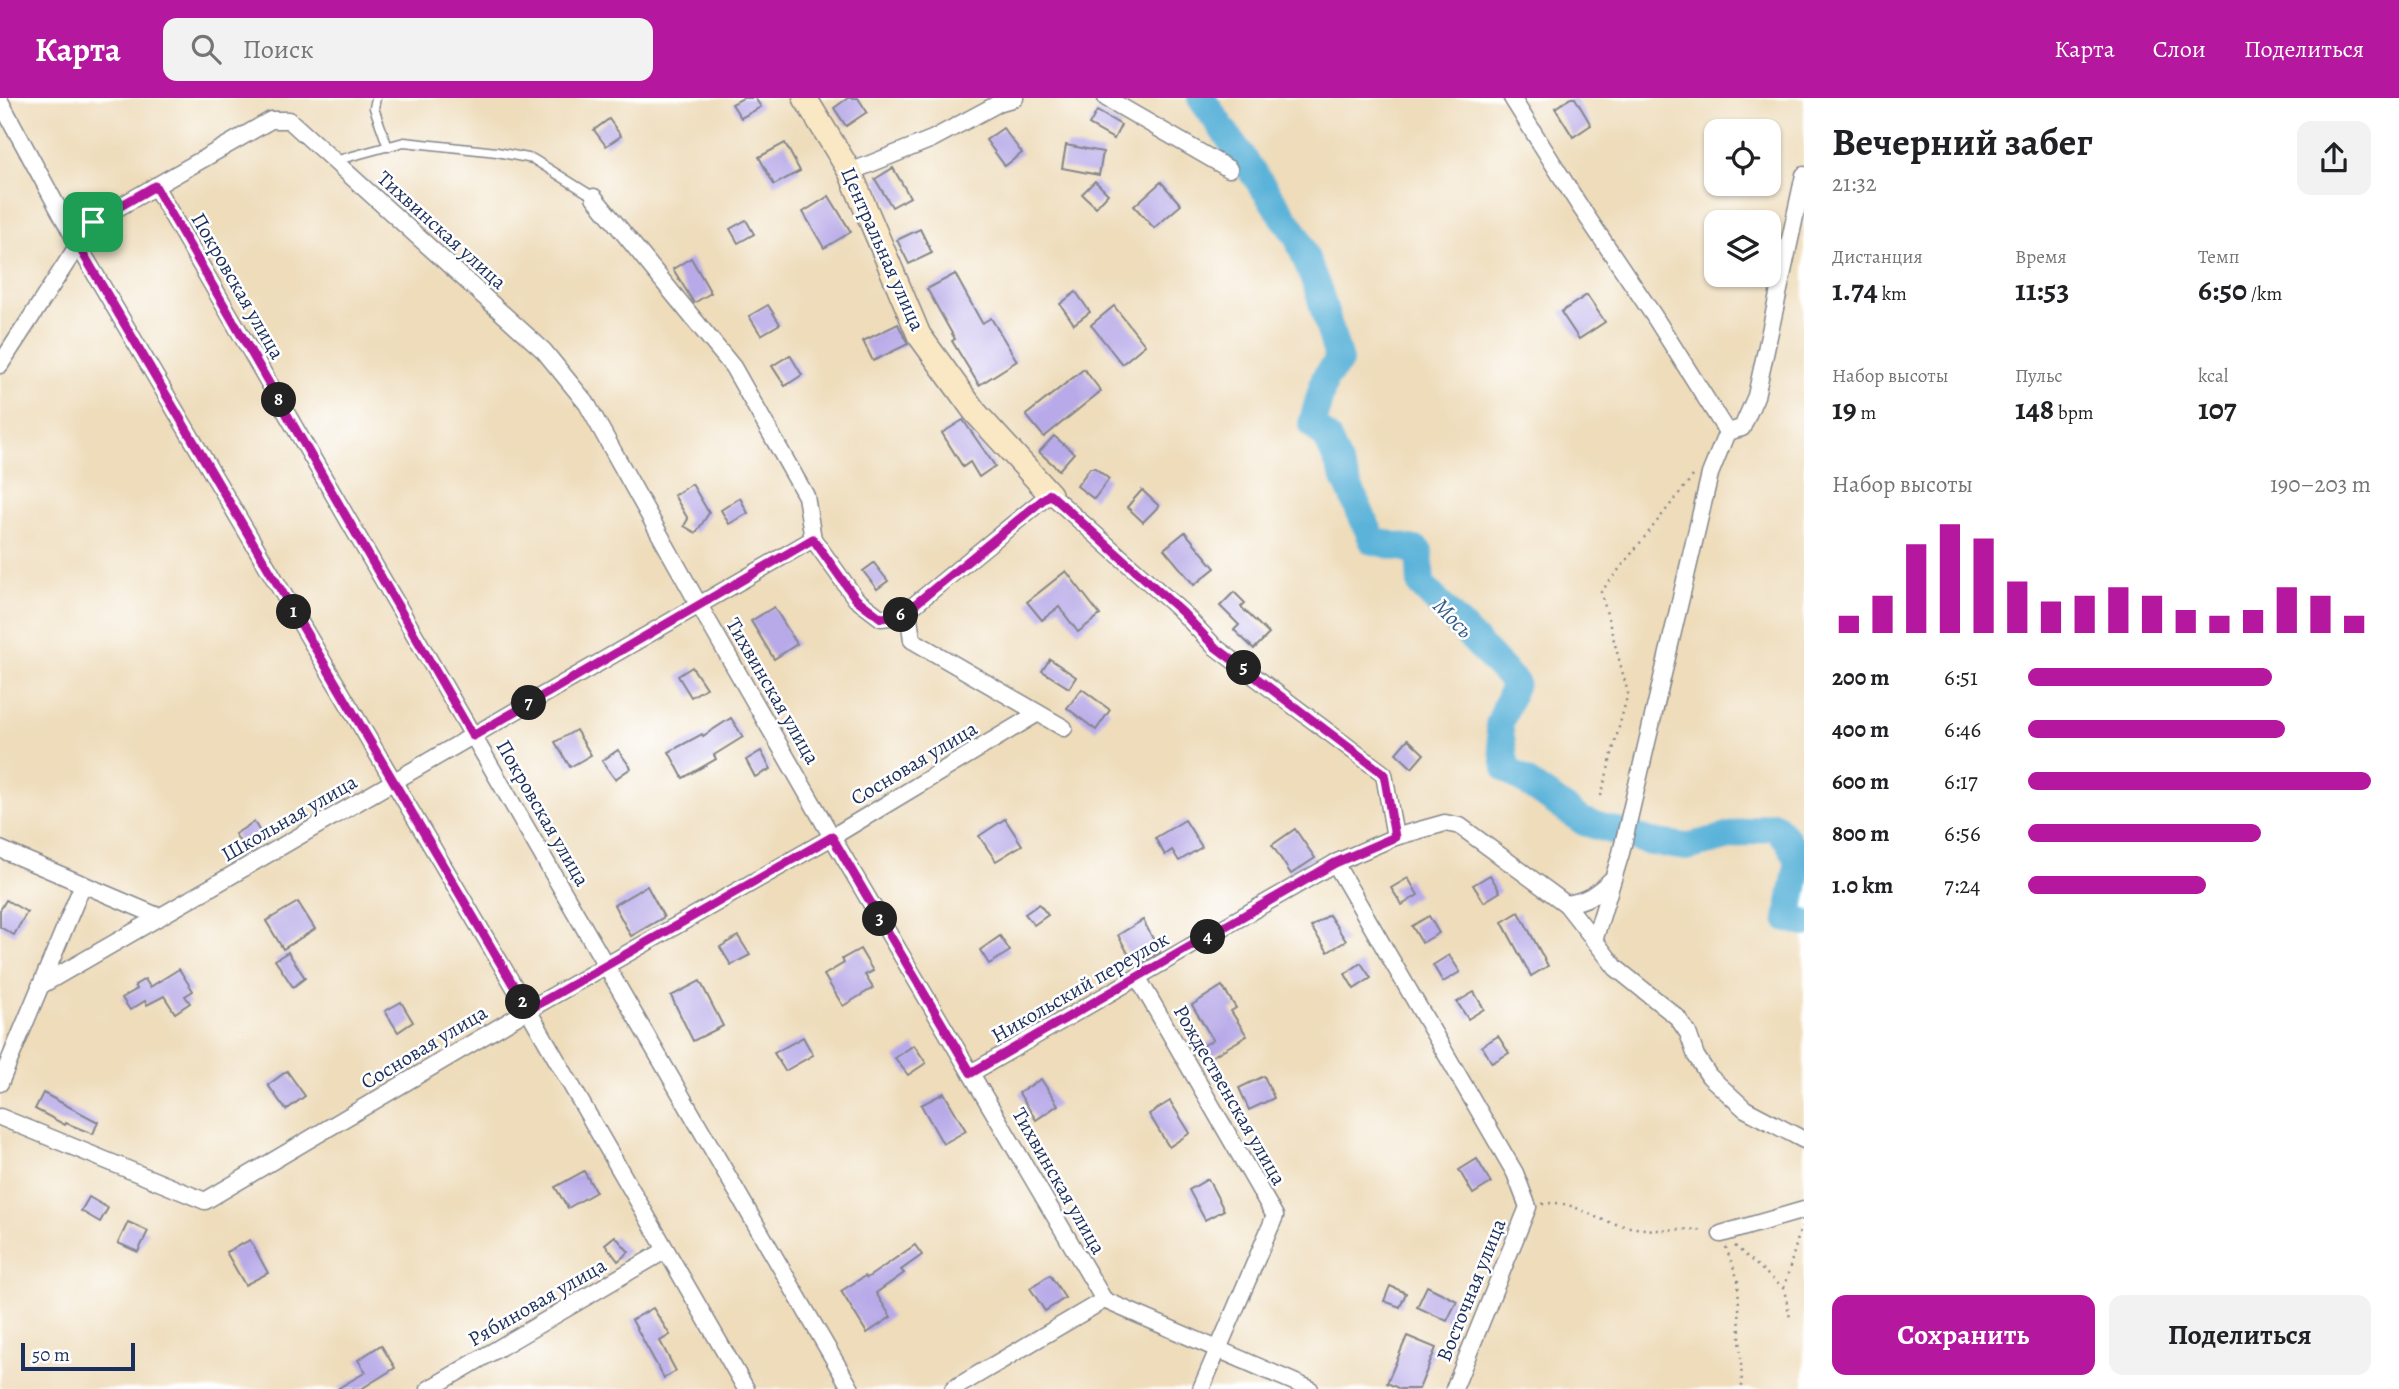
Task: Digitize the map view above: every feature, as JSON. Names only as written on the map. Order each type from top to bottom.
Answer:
[{"type":"street","name":"Центральная улица","points":[[805,98],[850,172],[919,335],[975,411],[1050,494],[1182,612],[1214,646],[1384,774],[1395,837]]},
{"type":"street","points":[[850,172],[932,139],[1001,102],[1015,98]]},
{"type":"street","points":[[1106,98],[1229,169]]},
{"type":"street","points":[[1512,98],[1578,205],[1654,316],[1727,432]]},
{"type":"street","points":[[0,100],[78,245],[528,1010],[746,1389]]},
{"type":"street","name":"Тихвинская улица","points":[[0,365],[93,222],[271,120],[289,120],[544,351],[587,404],[832,837],[1104,1300]]},
{"type":"street","points":[[1727,432],[1742,428],[1755,396],[1804,175]]},
{"type":"street","name":"Покровская улица","points":[[155,186],[851,1389]]},
{"type":"street","points":[[594,197],[733,367],[806,496],[813,539],[856,599],[881,618],[898,616],[908,610],[1050,494]]},
{"type":"street","points":[[1594,941],[1628,825],[1710,474],[1727,432]]},
{"type":"street","name":"Школьная улица","points":[[40,986],[813,539]]},
{"type":"street","points":[[908,610],[912,640],[1064,728]]},
{"type":"street","name":"Сосновая улица","points":[[0,1117],[205,1201],[528,1010],[832,837],[1038,713]]},
{"type":"street","name":"Никольский переулок","points":[[971,1073],[1335,863],[1395,837],[1445,823],[1460,826],[1566,904],[1616,968],[1676,1017],[1688,1033],[1696,1056],[1709,1076],[1745,1109],[1804,1140]]},
{"type":"street","points":[[0,849],[160,917]]},
{"type":"street","points":[[1335,863],[1516,1173],[1528,1207]]},
{"type":"street","points":[[1566,904],[1585,901],[1614,877]]},
{"type":"street","points":[[0,1083],[83,884]]},
{"type":"street","name":"Рождественская улица","points":[[1138,978],[1275,1216],[1201,1389]]},
{"type":"street","name":"Восточная улица","points":[[1454,1389],[1528,1207]]},
{"type":"street","points":[[1721,1234],[1804,1210]]},
{"type":"street","name":"Рябиновая улица","points":[[429,1389],[666,1250]]},
{"type":"street","points":[[953,1389],[1104,1300],[1310,1389]]},
{"type":"lane","points":[[376,98],[374,108],[388,147]]},
{"type":"lane","points":[[334,161],[404,142],[533,159],[594,197]]},
{"type":"path","points":[[1601,796],[1628,693],[1601,592],[1694,474]]},
{"type":"path","points":[[1528,1207],[1556,1202],[1581,1208],[1608,1222],[1660,1230],[1688,1228],[1721,1234],[1784,1289]]},
{"type":"path","points":[[1790,1318],[1784,1289],[1792,1252],[1804,1217]]},
{"type":"path","points":[[1721,1234],[1738,1280],[1742,1389]]},
{"type":"building","points":[[743,98],[755,98],[761,107],[741,118],[732,104]]},
{"type":"building","points":[[848,98],[858,98],[867,112],[846,126],[834,108]]},
{"type":"building","points":[[1575,98],[1591,125],[1573,137],[1555,108]]},
{"type":"building","points":[[1097,111],[1121,125],[1114,139],[1089,125]]},
{"type":"building","points":[[609,119],[621,136],[606,146],[594,130]]},
{"type":"building","points":[[1003,128],[1022,153],[1005,166],[986,140]]},
{"type":"building","points":[[785,143],[800,171],[774,185],[759,157]]},
{"type":"building","points":[[1066,145],[1103,152],[1099,175],[1062,168]]},
{"type":"building","points":[[893,168],[910,197],[892,207],[875,179]]},
{"type":"building","points":[[1095,181],[1108,194],[1096,207],[1082,194]]},
{"type":"building","points":[[1161,182],[1181,205],[1154,228],[1134,206]]},
{"type":"building","points":[[829,196],[851,232],[824,248],[803,212]]},
{"type":"building","points":[[746,220],[754,234],[738,243],[730,229]]},
{"type":"building","points":[[920,229],[932,253],[909,264],[897,240]]},
{"type":"building","points":[[691,258],[711,293],[694,303],[673,269]]},
{"type":"building","points":[[955,274],[982,323],[991,318],[1017,361],[979,385],[952,341],[955,339],[927,289]]},
{"type":"building","points":[[1076,292],[1090,312],[1074,324],[1060,304]]},
{"type":"building","points":[[1587,295],[1605,322],[1579,339],[1561,312]]},
{"type":"building","points":[[768,305],[780,324],[761,335],[749,316]]},
{"type":"building","points":[[1114,306],[1145,345],[1122,364],[1091,325]]},
{"type":"building","points":[[898,324],[908,344],[873,361],[863,341]]},
{"type":"building","points":[[790,355],[802,375],[785,386],[772,366]]},
{"type":"building","points":[[1084,369],[1101,391],[1044,437],[1026,415]]},
{"type":"building","points":[[963,420],[995,466],[979,477],[970,462],[963,467],[942,433]]},
{"type":"building","points":[[1054,436],[1074,453],[1059,470],[1039,452]]},
{"type":"building","points":[[1090,468],[1095,468],[1109,479],[1094,499],[1077,486]]},
{"type":"building","points":[[692,484],[709,513],[696,533],[684,526],[688,519],[674,495]]},
{"type":"building","points":[[1142,490],[1159,506],[1143,522],[1127,507]]},
{"type":"building","points":[[740,498],[748,513],[729,524],[721,510]]},
{"type":"building","points":[[1185,532],[1215,568],[1194,585],[1164,549]]},
{"type":"building","points":[[874,563],[888,581],[877,589],[863,571]]},
{"type":"building","points":[[1066,571],[1100,615],[1078,632],[1059,607],[1042,620],[1027,602]]},
{"type":"building","points":[[1234,592],[1245,603],[1241,607],[1269,634],[1254,649],[1234,630],[1239,625],[1220,606]]},
{"type":"building","points":[[774,607],[797,644],[774,659],[751,621]]},
{"type":"building","points":[[1050,659],[1076,677],[1069,688],[1042,671]]},
{"type":"building","points":[[692,667],[706,688],[691,697],[678,676]]},
{"type":"building","points":[[1082,689],[1110,710],[1096,730],[1067,708]]},
{"type":"building","points":[[731,718],[743,737],[714,755],[716,759],[683,778],[669,752],[702,734],[703,736]]},
{"type":"building","points":[[576,730],[591,755],[570,767],[555,742]]},
{"type":"building","points":[[1408,739],[1424,754],[1412,768],[1396,753]]},
{"type":"building","points":[[618,750],[631,768],[615,779],[602,761]]},
{"type":"building","points":[[761,751],[771,769],[755,777],[746,760]]},
{"type":"building","points":[[1005,819],[1022,845],[996,861],[979,836]]},
{"type":"building","points":[[1185,820],[1202,847],[1179,861],[1172,850],[1165,855],[1155,838]]},
{"type":"building","points":[[254,822],[262,835],[243,847],[235,834]]},
{"type":"building","points":[[1295,829],[1315,858],[1291,874],[1272,845]]},
{"type":"building","points":[[1490,875],[1500,892],[1484,902],[1473,885]]},
{"type":"building","points":[[1408,878],[1418,895],[1402,905],[1391,888]]},
{"type":"building","points":[[647,886],[664,917],[631,936],[614,905]]},
{"type":"building","points":[[6,900],[27,912],[14,935],[0,927],[0,910]]},
{"type":"building","points":[[298,902],[315,929],[283,949],[266,921]]},
{"type":"building","points":[[1039,904],[1048,915],[1034,925],[1025,914]]},
{"type":"building","points":[[1519,912],[1548,966],[1531,976],[1502,922]]},
{"type":"building","points":[[1329,915],[1346,941],[1328,952],[1311,927]]},
{"type":"building","points":[[1429,916],[1439,933],[1422,943],[1412,926]]},
{"type":"building","points":[[1143,920],[1160,952],[1135,966],[1118,935]]},
{"type":"building","points":[[738,936],[750,955],[731,965],[720,947]]},
{"type":"building","points":[[1000,936],[1010,951],[989,964],[980,950]]},
{"type":"building","points":[[860,949],[873,971],[865,975],[873,988],[843,1006],[824,975],[844,963],[842,959]]},
{"type":"building","points":[[288,952],[305,978],[293,987],[275,960]]},
{"type":"building","points":[[1449,955],[1460,972],[1443,982],[1433,965]]},
{"type":"building","points":[[1361,963],[1371,978],[1354,989],[1345,974]]},
{"type":"building","points":[[179,969],[193,991],[185,996],[190,1003],[175,1013],[164,996],[147,1005],[145,1001],[130,1010],[122,998],[137,989],[135,985],[145,979],[150,987]]},
{"type":"building","points":[[700,981],[723,1026],[693,1041],[671,996]]},
{"type":"building","points":[[1222,986],[1236,1008],[1231,1011],[1247,1036],[1206,1060],[1199,1048],[1213,1040],[1192,1005]]},
{"type":"building","points":[[1474,992],[1484,1009],[1468,1019],[1457,1002]]},
{"type":"building","points":[[401,1002],[413,1022],[398,1032],[385,1011]]},
{"type":"building","points":[[1498,1036],[1509,1053],[1492,1063],[1482,1046]]},
{"type":"building","points":[[803,1037],[813,1055],[785,1071],[774,1053]]},
{"type":"building","points":[[914,1045],[926,1063],[908,1075],[895,1058]]},
{"type":"building","points":[[287,1071],[305,1096],[286,1110],[268,1085]]},
{"type":"building","points":[[1264,1076],[1274,1098],[1249,1110],[1239,1088]]},
{"type":"building","points":[[1041,1079],[1058,1105],[1036,1120],[1019,1093]]},
{"type":"building","points":[[43,1093],[98,1122],[93,1134],[66,1123],[65,1125],[35,1109]]},
{"type":"building","points":[[944,1093],[966,1131],[943,1144],[921,1105]]},
{"type":"building","points":[[1170,1101],[1190,1133],[1169,1147],[1149,1114]]},
{"type":"building","points":[[1477,1159],[1491,1183],[1473,1194],[1459,1170]]},
{"type":"building","points":[[584,1171],[596,1192],[568,1208],[555,1187]]},
{"type":"building","points":[[1208,1179],[1224,1210],[1205,1220],[1189,1190]]},
{"type":"building","points":[[89,1197],[108,1208],[100,1222],[81,1211]]},
{"type":"building","points":[[128,1222],[148,1231],[138,1252],[118,1243]]},
{"type":"building","points":[[615,1236],[629,1252],[618,1261],[605,1244]]},
{"type":"building","points":[[250,1240],[268,1273],[245,1285],[226,1252]]},
{"type":"building","points":[[915,1245],[922,1255],[901,1270],[904,1273],[876,1293],[891,1317],[867,1333],[841,1291],[865,1276],[867,1278]]},
{"type":"building","points":[[1050,1275],[1065,1298],[1045,1311],[1030,1288]]},
{"type":"building","points":[[1390,1286],[1406,1293],[1400,1307],[1384,1301]]},
{"type":"building","points":[[1427,1286],[1457,1301],[1447,1321],[1417,1307]]},
{"type":"building","points":[[653,1308],[670,1335],[660,1341],[676,1371],[664,1378],[632,1320]]},
{"type":"building","points":[[1407,1336],[1436,1348],[1419,1389],[1400,1389],[1387,1383]]},
{"type":"building","points":[[381,1345],[395,1368],[361,1389],[337,1389],[366,1372],[358,1360]]},
{"type":"waterway","name":"Мось","points":[[1201,98],[1297,236],[1319,292],[1339,361],[1325,378],[1312,424],[1327,438],[1373,541],[1419,551],[1421,585],[1515,683],[1499,725],[1506,768],[1584,822],[1651,842],[1687,847],[1774,825],[1787,839],[1799,860],[1788,919],[1804,923]]},
{"type":"route","points":[[155,186],[473,736],[813,539],[856,599],[881,618],[898,616],[1050,494],[1182,612],[1214,646],[1384,774],[1395,837],[1335,863],[971,1073],[832,837],[528,1010],[78,245],[93,222],[155,186]]}]
